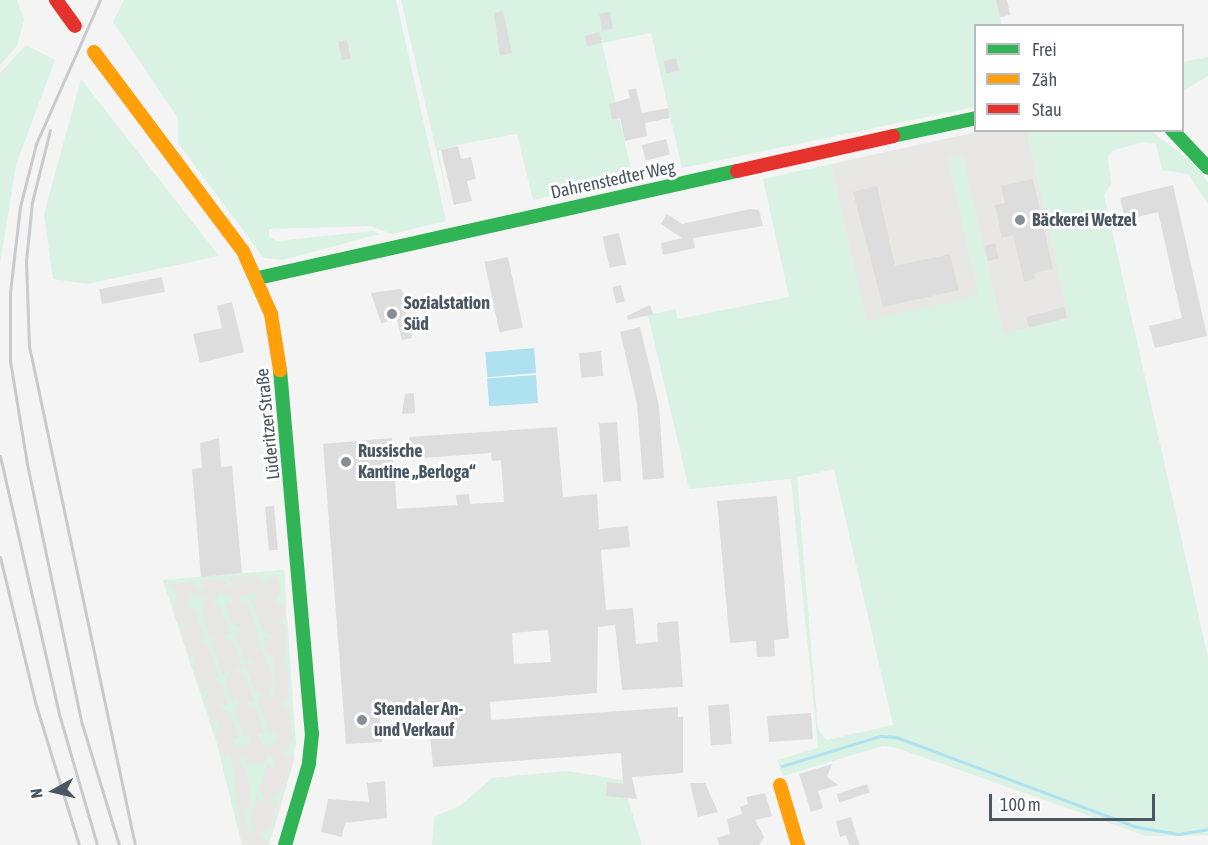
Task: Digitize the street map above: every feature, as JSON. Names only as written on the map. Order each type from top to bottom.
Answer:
[{"type":"main road","points":[[56,0],[75,26]]},
{"type":"main road","name":"Lüderitzer Straße","points":[[94,52],[226,226],[258,278],[271,314],[282,380],[312,726],[309,764],[285,845]]},
{"type":"main road","name":"Dahrenstedter Weg","points":[[258,278],[974,118]]},
{"type":"main road","points":[[1174,132],[1208,168]]},
{"type":"main road","points":[[780,785],[798,845]]},
{"type":"shaded area","points":[[976,132],[1027,132],[1069,319],[1003,334],[962,155],[948,158],[979,296],[866,322],[831,164]]},
{"type":"shaded area","points":[[284,570],[294,760],[269,845],[242,845],[217,744],[163,580]]},
{"type":"green space","points":[[0,0],[17,0],[24,19],[17,46],[0,65]]},
{"type":"green space","points":[[124,0],[396,0],[446,221],[392,234],[370,226],[269,229],[269,237],[277,241],[373,231],[379,234],[283,260],[264,258],[178,143],[178,118],[113,22]]},
{"type":"green space","points":[[401,0],[996,0],[1002,24],[974,24],[974,107],[682,168],[651,33],[602,43],[633,178],[533,200],[517,134],[461,144],[438,151],[452,218]]},
{"type":"green space","points":[[26,45],[55,60],[16,165],[0,263],[0,73]]},
{"type":"green space","points":[[1208,57],[1208,76],[1184,90],[1184,62]]},
{"type":"green space","points":[[81,79],[219,256],[87,284],[53,279],[44,214]]},
{"type":"green space","points":[[1027,132],[1152,132],[1197,166],[1208,183],[1208,204],[1188,174],[1162,170],[1156,144],[1143,142],[1112,151],[1108,157],[1111,184],[1104,195],[1208,657],[1208,835],[1146,836],[897,748],[883,746],[783,776],[777,760],[818,748],[791,479],[689,489],[648,315],[675,309],[678,319],[789,297],[763,179],[831,164],[866,321],[978,296],[948,158],[962,155],[1003,334],[1069,319]],"holes":[[[834,469],[893,725],[826,740],[818,729],[797,477]]]},
{"type":"green space","points":[[284,570],[286,606],[275,602],[281,590],[277,575],[265,583],[256,576],[228,578],[236,586],[230,586],[221,579],[199,581],[206,588],[200,589],[192,582],[169,584],[177,591],[174,610],[179,625],[186,622],[181,632],[190,659],[196,653],[193,666],[202,693],[209,689],[204,699],[213,726],[217,720],[220,723],[215,733],[224,760],[229,755],[232,760],[242,845],[217,744],[163,580]]},
{"type":"green space","points":[[220,593],[232,597],[232,605],[225,603],[232,624],[242,629],[241,633],[234,630],[243,657],[254,665],[245,664],[255,691],[265,697],[257,697],[268,730],[278,735],[274,744],[265,745],[258,739],[258,733],[265,736],[256,709],[247,705],[247,700],[254,702],[245,676],[235,669],[243,669],[234,642],[225,638],[225,634],[231,636],[222,609],[213,603]]},
{"type":"green space","points":[[253,594],[260,599],[251,599],[262,631],[272,636],[270,639],[264,635],[265,651],[274,659],[274,682],[261,645],[256,653],[259,637],[246,599],[240,604],[241,597]]},
{"type":"green space","points":[[192,595],[205,599],[201,611],[210,638],[216,632],[212,644],[223,676],[227,671],[230,674],[225,683],[233,704],[236,699],[239,702],[235,711],[244,738],[251,734],[248,745],[235,745],[231,739],[239,739],[230,712],[221,708],[220,703],[228,706],[221,684],[210,676],[219,678],[208,645],[196,635],[205,638],[196,611],[186,605]]},
{"type":"green space","points":[[287,617],[296,744],[269,844],[260,834],[272,826],[279,799],[270,803],[271,797],[281,792],[293,754],[283,758],[292,740],[290,705],[284,710],[283,704],[289,698],[287,663],[281,668],[286,656],[284,621],[278,626],[278,622]]},
{"type":"green space","points":[[274,682],[274,697],[269,693]]},
{"type":"green space","points":[[268,754],[274,759],[273,770],[268,761],[259,790],[264,798],[263,804],[257,796],[250,819],[255,830],[248,832],[243,807],[251,811],[247,771],[238,761],[245,756],[246,764],[265,763]]},
{"type":"green space","points":[[567,771],[622,780],[642,845],[432,845],[434,817],[461,805],[492,778]]},
{"type":"water","points":[[534,348],[536,373],[487,377],[485,352]]},
{"type":"water","points":[[536,375],[538,403],[489,406],[487,378]]},
{"type":"building","points":[[996,0],[1007,0],[1010,15],[1000,17]]},
{"type":"building","points":[[503,11],[512,53],[500,56],[494,13]]},
{"type":"building","points":[[610,12],[613,29],[602,31],[599,14]]},
{"type":"building","points":[[599,32],[602,43],[587,47],[585,36]]},
{"type":"building","points":[[347,40],[351,59],[342,60],[338,42]]},
{"type":"building","points":[[676,58],[679,71],[666,74],[663,61]]},
{"type":"building","points":[[636,88],[642,113],[668,108],[670,118],[645,123],[647,136],[625,141],[620,118],[612,120],[609,104],[630,98],[628,90]]},
{"type":"building","points":[[666,139],[670,155],[646,161],[642,145]]},
{"type":"building","points":[[458,146],[461,159],[471,157],[476,179],[467,181],[472,201],[454,205],[441,150]]},
{"type":"building","name":"Bäckerei Wetzel","points":[[1033,179],[1053,269],[1034,273],[1035,279],[1024,282],[1013,235],[1002,238],[995,205],[1005,203],[1001,186]]},
{"type":"building","points":[[1173,185],[1207,336],[1155,348],[1149,326],[1182,318],[1158,212],[1125,220],[1120,198]]},
{"type":"building","points":[[877,186],[895,266],[950,254],[959,290],[883,307],[853,192]]},
{"type":"building","points":[[750,209],[759,210],[763,226],[693,238],[695,248],[663,255],[661,243],[682,238],[661,224],[667,214],[682,224]]},
{"type":"building","points":[[619,233],[626,264],[610,268],[602,237]]},
{"type":"building","points":[[995,243],[999,259],[988,261],[984,246]]},
{"type":"building","points":[[508,257],[523,327],[499,332],[485,262]]},
{"type":"building","points":[[162,277],[165,292],[102,304],[99,289]]},
{"type":"building","points":[[621,285],[625,302],[616,304],[612,287]]},
{"type":"building","name":"Sozialstation Süd","points":[[401,289],[409,303],[404,304],[412,338],[402,340],[397,320],[381,323],[371,293]]},
{"type":"building","points":[[232,302],[244,352],[200,363],[193,334],[222,328],[217,306]]},
{"type":"building","points":[[650,305],[653,314],[628,320],[627,316]]},
{"type":"building","points":[[1064,307],[1067,318],[1029,328],[1026,317]]},
{"type":"building","points":[[640,327],[659,406],[664,478],[643,480],[637,404],[620,332]]},
{"type":"building","points":[[601,351],[603,376],[581,378],[579,353]]},
{"type":"building","points":[[414,393],[415,413],[402,414],[405,394]]},
{"type":"building","points":[[617,422],[621,481],[603,482],[599,423]]},
{"type":"building","points":[[557,427],[563,497],[597,494],[599,529],[628,526],[630,547],[601,550],[606,610],[633,608],[636,644],[658,642],[657,623],[678,621],[683,687],[622,690],[615,625],[598,627],[597,693],[490,702],[491,720],[678,707],[678,717],[683,717],[683,773],[632,777],[637,799],[606,796],[607,782],[623,784],[621,753],[433,767],[429,724],[452,723],[451,705],[430,706],[431,714],[417,715],[416,707],[379,710],[382,742],[346,744],[323,444],[392,438],[397,509],[457,505],[456,495],[469,494],[470,504],[504,502],[501,460],[492,461],[491,453],[410,459],[409,437]],"holes":[[[548,630],[551,662],[514,664],[512,633]]]},
{"type":"building","points":[[219,438],[221,467],[232,466],[242,573],[201,577],[192,469],[202,468],[200,443]]},
{"type":"building","points":[[777,496],[789,638],[774,640],[775,656],[757,657],[756,641],[730,643],[717,501]]},
{"type":"building","points":[[274,506],[278,550],[269,551],[265,507]]},
{"type":"building","points":[[729,704],[732,744],[711,745],[708,705]]},
{"type":"building","points":[[811,713],[813,739],[769,742],[767,716]]},
{"type":"building","points":[[832,764],[827,777],[838,785],[818,791],[823,808],[811,812],[799,774]]},
{"type":"building","points":[[385,781],[387,818],[345,823],[342,837],[321,832],[328,799],[369,802],[367,783]]},
{"type":"building","points":[[690,783],[705,783],[718,812],[698,817]]},
{"type":"building","points":[[867,784],[870,793],[839,802],[837,794]]},
{"type":"building","points":[[765,793],[772,816],[755,820],[764,837],[759,845],[719,845],[717,838],[730,834],[727,819],[742,814],[740,807],[748,804],[746,797]]},
{"type":"building","points":[[851,817],[860,845],[849,845],[846,835],[840,837],[836,821]]},
{"type":"waterway","points":[[782,766],[880,736],[896,737],[1137,827],[1178,834],[1208,829]]},
{"type":"railway","points":[[100,0],[36,144],[20,207],[10,292],[10,361],[27,464],[82,724],[119,845]]},
{"type":"railway","points":[[50,130],[32,202],[26,261],[29,346],[135,845]]},
{"type":"railway","points":[[0,456],[59,714],[97,845]]},
{"type":"railway","points":[[0,557],[35,702],[79,845]]},
{"type":"traffic: fast","points":[[893,136],[974,118]]},
{"type":"traffic: fast","points":[[1174,132],[1208,168]]},
{"type":"traffic: fast","points":[[258,278],[737,171]]},
{"type":"traffic: fast","points":[[280,370],[312,734],[309,764],[285,845]]},
{"type":"traffic: slow","points":[[94,52],[243,251],[271,314],[280,370]]},
{"type":"traffic: slow","points":[[780,785],[798,845]]},
{"type":"traffic: jam","points":[[56,0],[75,26]]},
{"type":"traffic: jam","points":[[737,171],[893,136]]},
{"type":"place","name":"Bäckerei Wetzel","points":[[1020,220]]},
{"type":"place","name":"Sozialstation Süd","points":[[392,314]]},
{"type":"place","name":"Russische Kantine „Berloga“","points":[[346,462]]},
{"type":"place","name":"Stendaler An- und Verkauf","points":[[362,720]]}]
